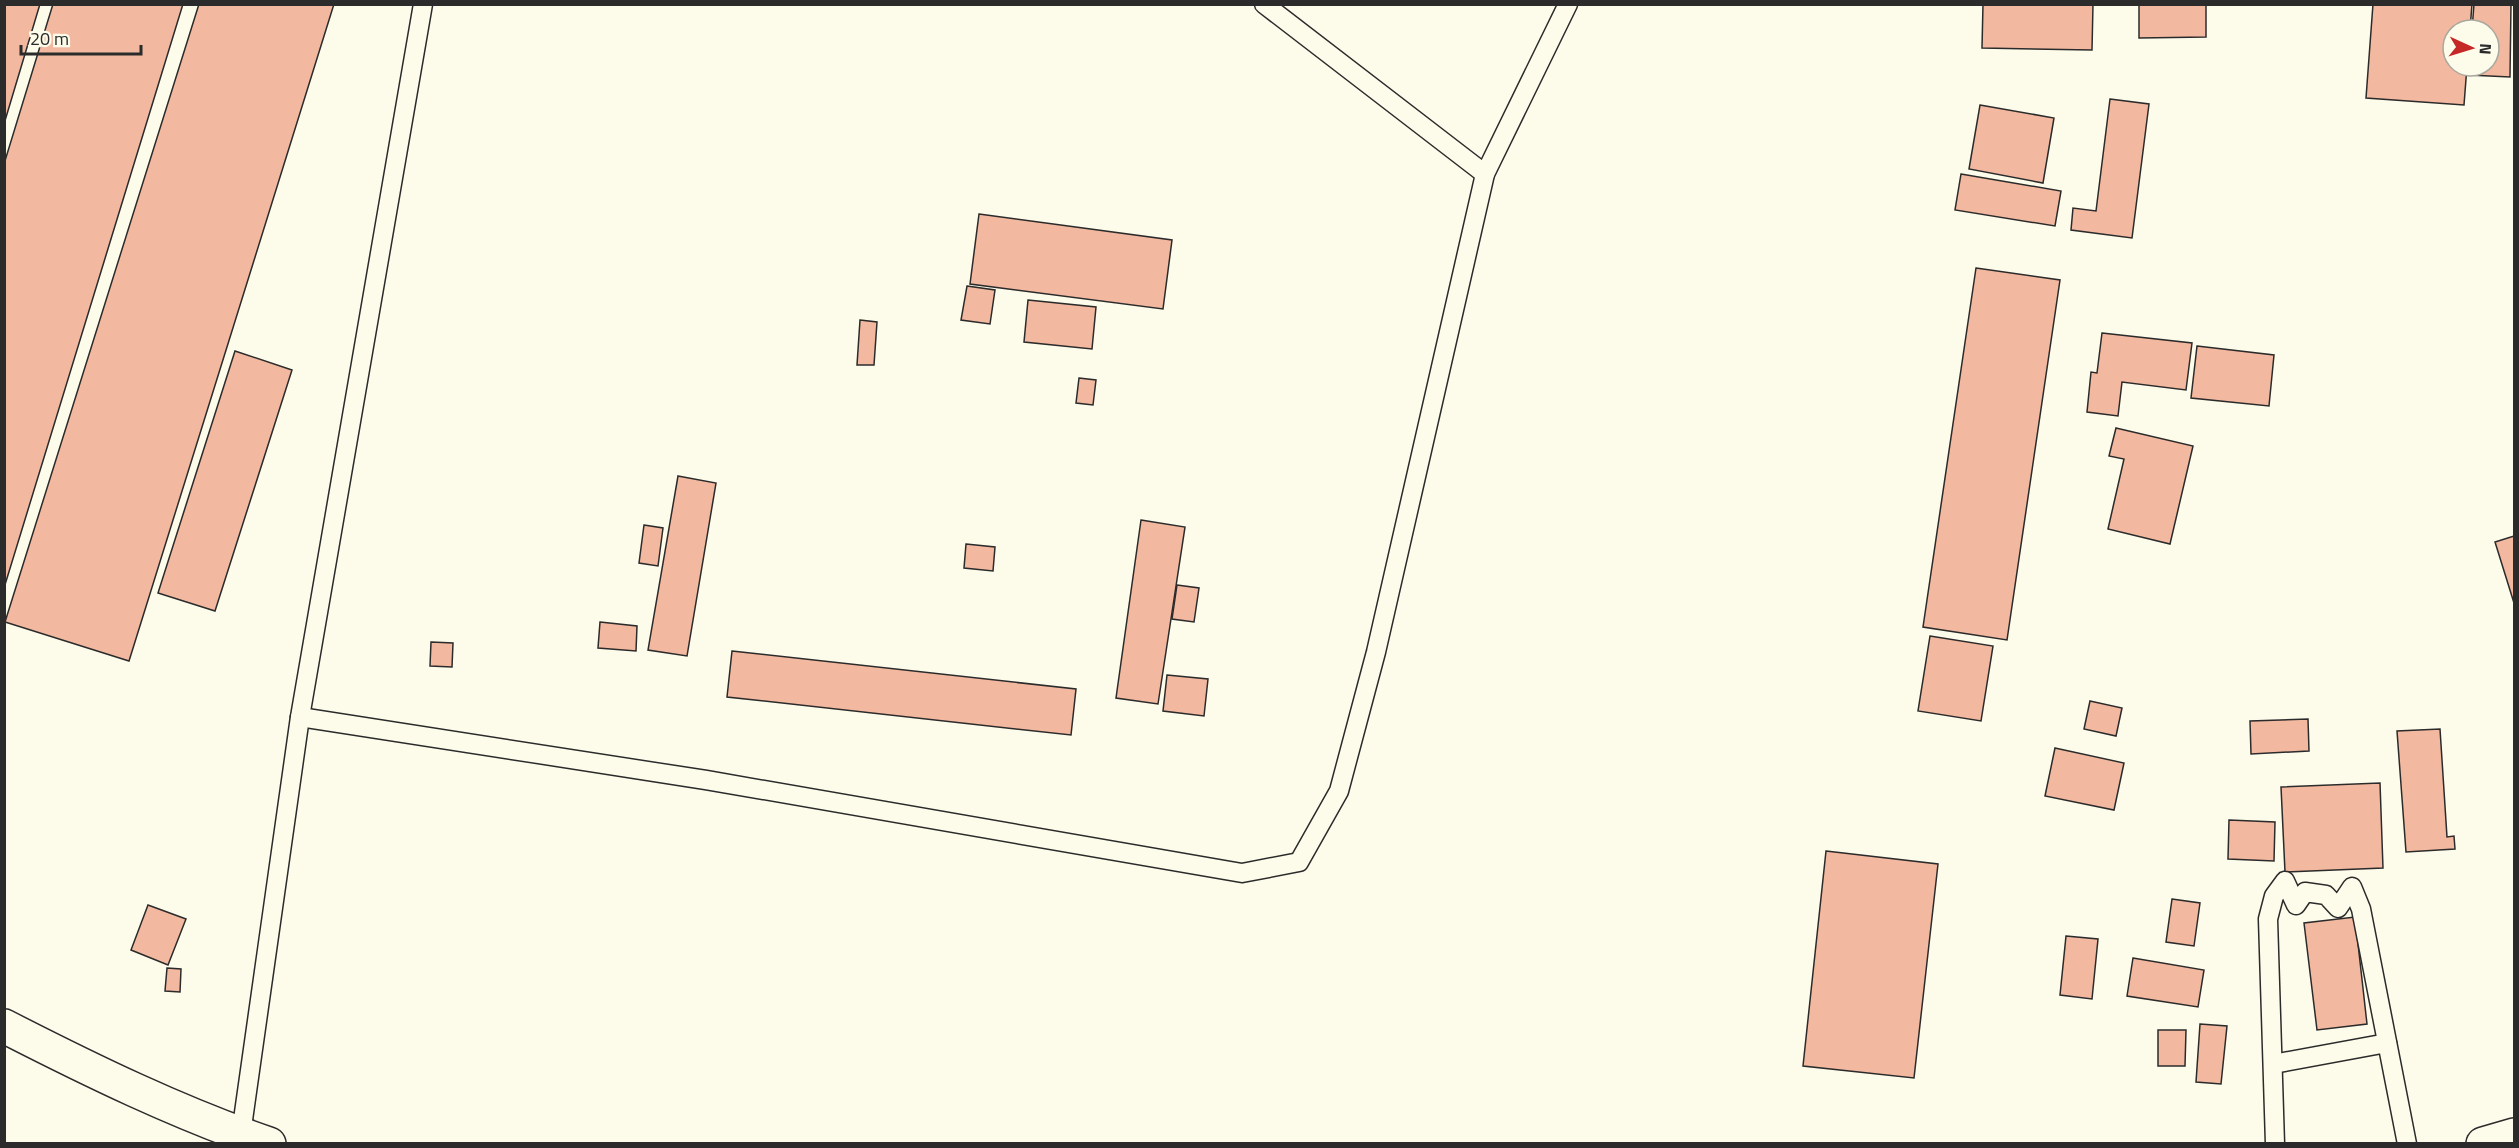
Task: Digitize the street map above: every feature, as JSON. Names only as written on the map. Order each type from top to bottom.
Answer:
[{"type":"highway","points":[[4,1026],[84,1067],[255,1139]]},
{"type":"highway","points":[[2483,1143],[2514,1135]]},
{"type":"lane","points":[[255,1139],[300,717],[423,4]]},
{"type":"lane","points":[[1264,4],[1485,174]]},
{"type":"lane","points":[[300,717],[706,780],[1242,873],[1299,862],[1339,791],[1376,652],[1485,174],[1568,4]]},
{"type":"lane","points":[[2275,1143],[2268,919],[2274,896],[2285,881],[2296,905],[2305,892],[2326,895],[2338,908],[2352,887],[2361,909],[2407,1143]]},
{"type":"lane","points":[[2273,1064],[2387,1043]]},
{"type":"building","points":[[4,4],[40,4],[4,124]]},
{"type":"building","points":[[53,4],[183,4],[4,588],[4,164]]},
{"type":"building","points":[[199,4],[334,4],[129,661],[5,622]]},
{"type":"building","points":[[1983,4],[2093,4],[2092,50],[1982,48]]},
{"type":"building","points":[[2139,4],[2206,4],[2206,37],[2139,38]]},
{"type":"building","points":[[2373,4],[2472,4],[2471,18],[2441,18],[2441,78],[2466,78],[2464,105],[2366,98]]},
{"type":"building","points":[[2474,4],[2511,4],[2510,77],[2501,77],[2501,18],[2473,18]]},
{"type":"building","points":[[2110,99],[2149,104],[2132,238],[2071,230],[2073,208],[2096,211]]},
{"type":"building","points":[[1980,105],[2054,118],[2043,183],[1969,169]]},
{"type":"building","points":[[1961,174],[2061,191],[2055,226],[1955,210]]},
{"type":"building","points":[[979,214],[1172,240],[1163,309],[970,284]]},
{"type":"building","points":[[1976,268],[2060,280],[2007,640],[1923,627]]},
{"type":"building","points":[[967,286],[995,290],[990,324],[961,320]]},
{"type":"building","points":[[1028,300],[1096,307],[1092,349],[1024,342]]},
{"type":"building","points":[[860,320],[877,322],[874,365],[857,365]]},
{"type":"building","points":[[2102,333],[2192,343],[2186,390],[2122,382],[2118,416],[2087,412],[2091,372],[2097,373]]},
{"type":"building","points":[[2197,346],[2274,355],[2269,406],[2191,398]]},
{"type":"building","points":[[235,351],[292,370],[215,611],[158,593]]},
{"type":"building","points":[[1079,378],[1096,380],[1093,405],[1076,403]]},
{"type":"building","points":[[2116,428],[2193,446],[2170,544],[2108,529],[2124,459],[2109,456]]},
{"type":"building","points":[[678,476],[716,483],[687,656],[648,650]]},
{"type":"building","points":[[1141,520],[1185,527],[1158,704],[1116,698]]},
{"type":"building","points":[[644,525],[663,528],[658,566],[639,563]]},
{"type":"building","points":[[2514,536],[2514,603],[2495,542]]},
{"type":"building","points":[[966,544],[995,547],[993,571],[964,568]]},
{"type":"building","points":[[1177,585],[1199,588],[1194,622],[1172,619]]},
{"type":"building","points":[[600,622],[637,626],[636,651],[598,648]]},
{"type":"building","points":[[1930,636],[1993,646],[1981,721],[1918,711]]},
{"type":"building","points":[[431,642],[453,643],[452,667],[430,666]]},
{"type":"building","points":[[732,651],[1076,689],[1071,735],[727,697]]},
{"type":"building","points":[[1167,675],[1208,679],[1204,716],[1163,711]]},
{"type":"building","points":[[2090,701],[2122,708],[2116,736],[2084,729]]},
{"type":"building","points":[[2308,719],[2309,751],[2251,754],[2250,721]]},
{"type":"building","points":[[2440,729],[2447,837],[2454,836],[2455,849],[2406,852],[2397,731]]},
{"type":"building","points":[[2055,748],[2124,763],[2114,810],[2045,796]]},
{"type":"building","points":[[2380,783],[2383,868],[2285,872],[2281,787]]},
{"type":"building","points":[[2229,820],[2275,822],[2274,861],[2228,859]]},
{"type":"building","points":[[1826,851],[1938,864],[1914,1078],[1803,1066]]},
{"type":"building","points":[[2172,899],[2200,903],[2194,946],[2166,942]]},
{"type":"building","points":[[148,905],[186,919],[168,965],[131,950]]},
{"type":"building","points":[[2355,917],[2367,1024],[2317,1030],[2304,923]]},
{"type":"building","points":[[2066,936],[2098,939],[2092,999],[2060,995]]},
{"type":"building","points":[[2133,958],[2204,970],[2198,1007],[2127,996]]},
{"type":"building","points":[[167,968],[181,969],[180,992],[165,991]]},
{"type":"building","points":[[2200,1024],[2227,1026],[2221,1084],[2196,1082]]},
{"type":"building","points":[[2158,1030],[2186,1030],[2185,1066],[2158,1066]]}]
